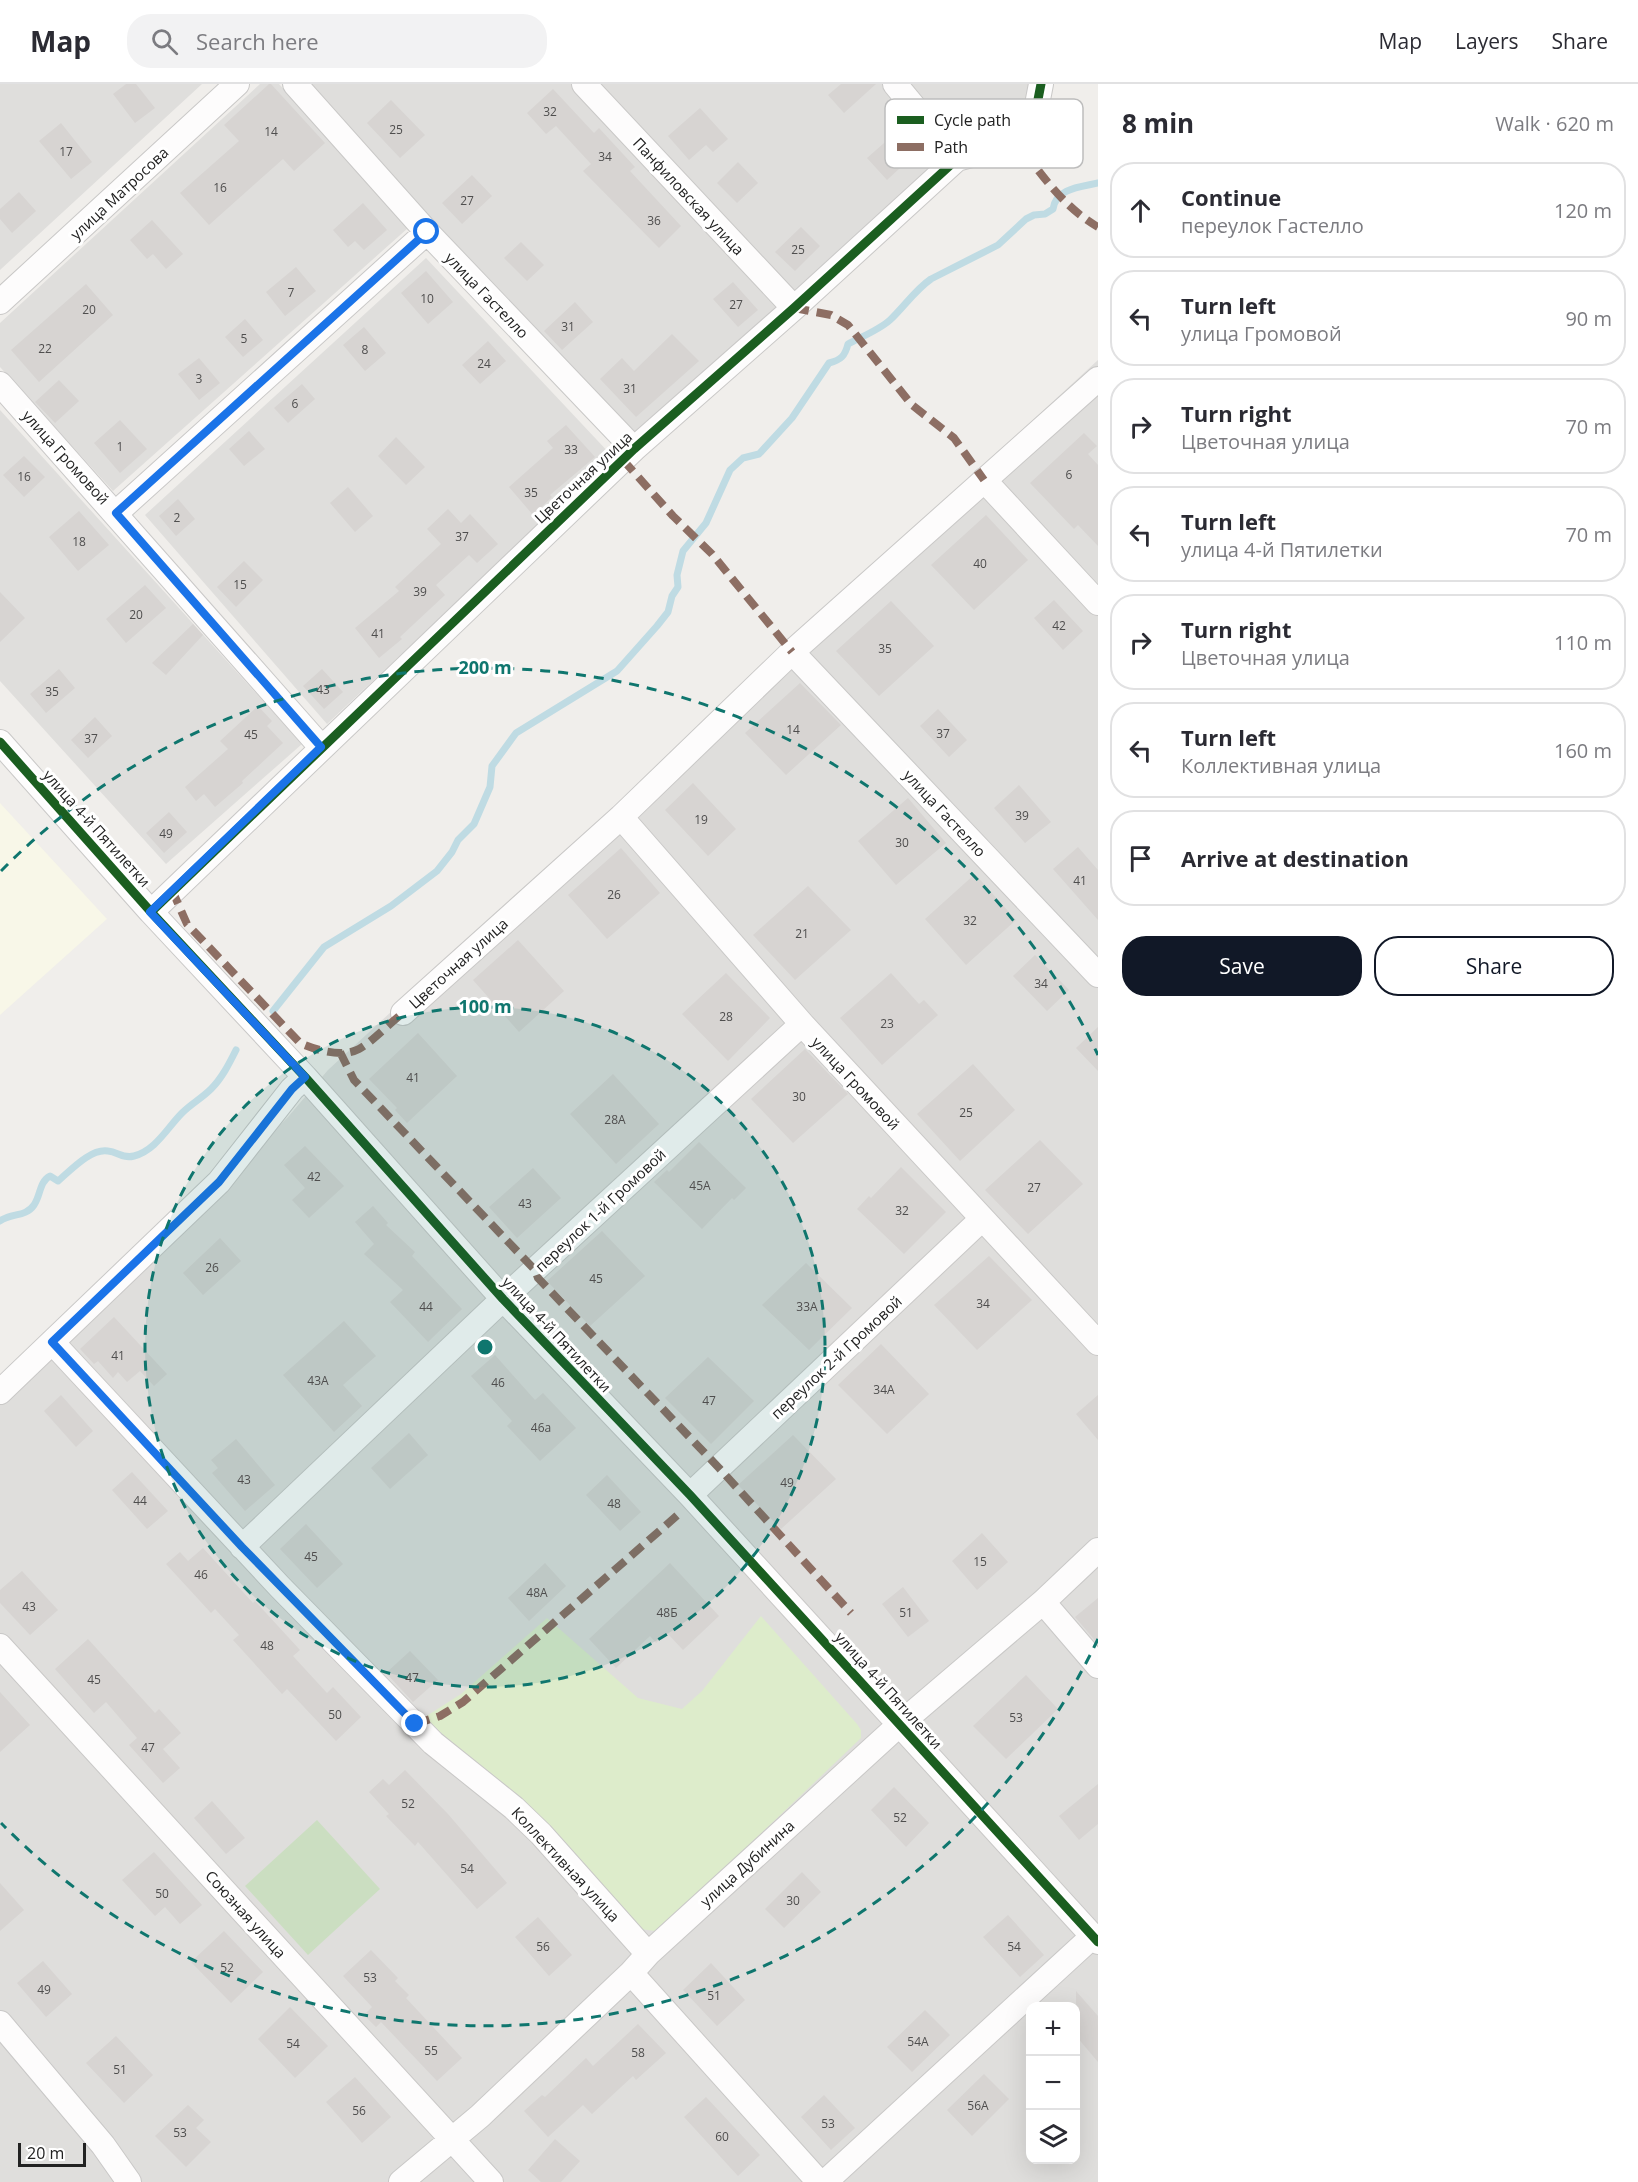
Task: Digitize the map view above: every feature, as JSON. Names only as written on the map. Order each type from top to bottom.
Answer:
[{"type":"street","name":"улица Матросова","points":[[0,302],[237,84]]},
{"type":"street","name":"улица Гастелло","points":[[295,84],[427,232],[634,449]]},
{"type":"street","name":"Панфиловская улица","points":[[584,84],[794,308]]},
{"type":"street","points":[[895,84],[907,99]]},
{"type":"street","name":"Цветочная улица","points":[[1038,99],[1041,84]]},
{"type":"street","name":"Цветочная улица","points":[[150,912],[634,449],[794,308],[947,168]]},
{"type":"street","points":[[116,513],[427,232]]},
{"type":"street","name":"Цветочная улица","points":[[403,1013],[621,817],[792,652],[1098,379]]},
{"type":"street","name":"улица Громовой","points":[[0,384],[321,747]]},
{"type":"street","points":[[984,480],[1098,603]]},
{"type":"street","name":"улица Гастелло","points":[[792,652],[1098,975]]},
{"type":"street","name":"улица 4-й Пятилетки","points":[[0,742],[150,912],[305,1077],[503,1299],[690,1495],[1095,1939]]},
{"type":"street","name":"улица Громовой","points":[[621,817],[802,1024],[1098,1343]]},
{"type":"street","name":"переулок 1-й Громовой","points":[[242,1547],[503,1299],[802,1024]]},
{"type":"street","points":[[0,1392],[219,1182],[292,1089],[305,1077]]},
{"type":"street","name":"переулок 2-й Громовой","points":[[690,1495],[982,1219]]},
{"type":"street","name":"Коллективная улица","points":[[52,1342],[242,1547],[433,1743],[514,1808],[541,1834],[648,1954]]},
{"type":"street","name":"улица Дубинина","points":[[401,2182],[480,2116],[631,1973],[648,1954],[900,1724],[1043,1602],[1098,1550]]},
{"type":"street","points":[[1043,1602],[1098,1666]]},
{"type":"street","name":"Союзная улица","points":[[0,1646],[491,2182]]},
{"type":"street","points":[[825,2182],[1095,1939]]},
{"type":"street","points":[[631,1973],[819,2182]]},
{"type":"street","points":[[0,2023],[103,2145],[129,2182]]},
{"type":"shaded area","points":[[0,84],[202,84],[0,270]]},
{"type":"shaded area","points":[[260,84],[279,84],[408,228],[113,491],[0,367],[0,323]]},
{"type":"shaded area","points":[[301,84],[572,84],[778,307],[635,443]]},
{"type":"shaded area","points":[[594,84],[899,84],[910,99],[885,99],[885,168],[935,168],[790,297]]},
{"type":"shaded area","points":[[911,84],[1029,84],[1028,99],[923,99]]},
{"type":"shaded area","points":[[426,258],[612,456],[327,724],[145,515]]},
{"type":"shaded area","points":[[1098,360],[1098,2182],[0,2182],[0,1404],[288,1117],[328,1070]]},
{"type":"shaded area","points":[[0,410],[302,744],[166,864],[0,681]]},
{"type":"shaded area","points":[[0,803],[107,919],[0,1015]]},
{"type":"green space","points":[[761,1616],[857,1724],[861,1730],[861,1738],[664,1926],[655,1931],[640,1929],[425,1717],[461,1694],[547,1618],[638,1698],[682,1709],[702,1691]]},
{"type":"green space","points":[[317,1820],[380,1889],[308,1955],[245,1886]]},
{"type":"building","points":[[126,84],[136,84],[155,108],[135,123],[113,94]]},
{"type":"building","points":[[269,84],[325,143],[294,171],[283,159],[209,225],[180,193],[239,141],[224,125]]},
{"type":"building","points":[[841,84],[876,84],[844,113],[828,95]]},
{"type":"building","points":[[553,89],[594,133],[599,128],[635,167],[630,171],[681,226],[659,248],[583,171],[591,164],[556,126],[546,134],[527,113]]},
{"type":"building","points":[[391,100],[425,135],[400,158],[367,123]]},
{"type":"building","points":[[700,108],[728,139],[713,152],[706,145],[689,160],[668,136]]},
{"type":"building","points":[[61,123],[92,162],[71,179],[39,141]]},
{"type":"building","points":[[885,142],[885,168],[900,168],[887,180],[867,158]]},
{"type":"building","points":[[738,162],[758,183],[737,203],[717,183]]},
{"type":"building","points":[[472,175],[492,196],[462,224],[442,203]]},
{"type":"building","points":[[19,192],[36,211],[12,233],[0,219],[0,209]]},
{"type":"building","points":[[363,203],[387,230],[364,250],[355,241],[348,247],[333,230]]},
{"type":"building","points":[[152,220],[183,254],[166,269],[153,254],[147,259],[130,240]]},
{"type":"building","points":[[801,227],[820,246],[795,271],[775,252]]},
{"type":"building","points":[[521,242],[544,265],[527,281],[504,258]]},
{"type":"building","points":[[296,267],[316,291],[285,316],[266,292]]},
{"type":"building","points":[[426,271],[453,302],[428,324],[401,293]]},
{"type":"building","points":[[733,282],[758,310],[738,327],[713,299]]},
{"type":"building","points":[[86,284],[113,315],[39,382],[11,350]]},
{"type":"building","points":[[575,302],[593,322],[562,350],[544,331]]},
{"type":"building","points":[[245,319],[263,340],[243,357],[225,337]]},
{"type":"building","points":[[364,327],[386,353],[365,371],[343,345]]},
{"type":"building","points":[[672,334],[699,361],[636,417],[600,379],[622,358],[634,371]]},
{"type":"building","points":[[488,341],[506,361],[480,384],[462,365]]},
{"type":"building","points":[[199,358],[220,383],[199,400],[178,374]]},
{"type":"building","points":[[59,380],[79,401],[55,423],[35,402]]},
{"type":"building","points":[[302,384],[315,399],[288,423],[274,408]]},
{"type":"building","points":[[120,420],[147,449],[120,473],[94,443]]},
{"type":"building","points":[[566,425],[595,457],[550,495],[552,497],[533,515],[509,487],[553,448],[547,441]]},
{"type":"building","points":[[249,431],[265,449],[244,466],[229,449]]},
{"type":"building","points":[[1084,433],[1097,446],[1088,454],[1098,465],[1098,546],[1078,525],[1074,529],[1030,483]]},
{"type":"building","points":[[396,437],[425,467],[406,485],[378,456]]},
{"type":"building","points":[[24,456],[45,477],[24,497],[3,475]]},
{"type":"building","points":[[348,487],[373,516],[355,532],[330,503]]},
{"type":"building","points":[[178,499],[195,519],[176,536],[159,516]]},
{"type":"building","points":[[448,509],[461,523],[470,514],[498,544],[477,563],[469,555],[436,585],[445,595],[400,637],[402,639],[379,658],[355,628],[399,591],[395,587],[441,544],[427,529]]},
{"type":"building","points":[[79,511],[109,545],[78,571],[49,537]]},
{"type":"building","points":[[986,515],[1028,560],[974,610],[931,565]]},
{"type":"building","points":[[244,561],[263,580],[236,607],[217,587]]},
{"type":"building","points":[[145,585],[166,608],[126,643],[106,619]]},
{"type":"building","points":[[0,592],[25,618],[0,642]]},
{"type":"building","points":[[1054,600],[1083,631],[1063,650],[1034,618]]},
{"type":"building","points":[[891,601],[934,646],[879,696],[836,651]]},
{"type":"building","points":[[193,624],[203,635],[166,675],[152,663]]},
{"type":"building","points":[[59,669],[75,688],[46,713],[30,694]]},
{"type":"building","points":[[322,669],[343,692],[324,709],[303,686]]},
{"type":"building","points":[[800,683],[841,725],[786,775],[745,733]]},
{"type":"building","points":[[258,706],[272,721],[267,726],[283,743],[215,807],[204,794],[196,801],[185,787],[228,749],[220,741]]},
{"type":"building","points":[[938,709],[967,740],[949,757],[920,726]]},
{"type":"building","points":[[95,717],[112,736],[88,758],[71,740]]},
{"type":"building","points":[[693,783],[736,829],[708,856],[665,810]]},
{"type":"building","points":[[1019,785],[1051,822],[1025,843],[994,808]]},
{"type":"building","points":[[908,798],[946,843],[896,885],[858,841]]},
{"type":"building","points":[[169,812],[187,832],[164,853],[146,833]]},
{"type":"building","points":[[1078,847],[1098,870],[1098,920],[1053,869]]},
{"type":"building","points":[[621,848],[660,893],[607,939],[568,895]]},
{"type":"building","points":[[975,874],[1016,920],[966,965],[925,919]]},
{"type":"building","points":[[808,886],[851,930],[795,980],[753,935]]},
{"type":"building","points":[[518,940],[564,991],[519,1032],[473,980]]},
{"type":"building","points":[[1035,955],[1069,990],[1047,1011],[1013,976]]},
{"type":"building","points":[[726,973],[770,1018],[728,1061],[682,1014]]},
{"type":"building","points":[[891,973],[919,1004],[924,1000],[938,1015],[882,1065],[840,1018]]},
{"type":"building","points":[[1098,1027],[1098,1071],[1076,1048]]},
{"type":"building","points":[[418,1033],[457,1076],[407,1123],[395,1110],[397,1108],[369,1079]]},
{"type":"building","points":[[805,1049],[848,1094],[793,1143],[751,1099]]},
{"type":"building","points":[[973,1064],[1015,1110],[960,1161],[917,1114]]},
{"type":"building","points":[[613,1074],[659,1124],[616,1164],[570,1114]]},
{"type":"building","points":[[1040,1140],[1083,1184],[1028,1234],[985,1190]]},
{"type":"building","points":[[699,1142],[746,1188],[734,1200],[732,1198],[702,1229],[654,1182],[667,1170],[669,1172]]},
{"type":"building","points":[[305,1146],[344,1186],[309,1218],[292,1200],[305,1188],[284,1165]]},
{"type":"building","points":[[901,1167],[946,1212],[904,1254],[857,1209]]},
{"type":"building","points":[[533,1168],[561,1198],[517,1238],[489,1207]]},
{"type":"building","points":[[373,1206],[388,1223],[386,1225],[415,1252],[412,1256],[462,1309],[428,1342],[390,1302],[403,1290],[364,1254],[374,1244],[355,1222]]},
{"type":"building","points":[[602,1231],[645,1276],[590,1326],[547,1281]]},
{"type":"building","points":[[220,1238],[241,1261],[203,1295],[183,1273]]},
{"type":"building","points":[[989,1256],[1032,1300],[977,1350],[934,1305]]},
{"type":"building","points":[[806,1263],[852,1308],[809,1350],[762,1305]]},
{"type":"building","points":[[114,1317],[167,1374],[154,1386],[140,1371],[127,1382],[118,1372],[113,1378],[98,1361],[94,1364],[80,1349]]},
{"type":"building","points":[[344,1321],[376,1356],[343,1385],[362,1406],[334,1432],[283,1375]]},
{"type":"building","points":[[881,1344],[929,1394],[887,1434],[838,1385]]},
{"type":"building","points":[[495,1355],[535,1400],[543,1393],[576,1428],[540,1461],[507,1426],[512,1421],[471,1376]]},
{"type":"building","points":[[708,1357],[754,1401],[711,1444],[665,1398]]},
{"type":"building","points":[[61,1395],[93,1431],[76,1447],[44,1411]]},
{"type":"building","points":[[1098,1395],[1098,1440],[1076,1414]]},
{"type":"building","points":[[409,1433],[428,1455],[390,1489],[371,1468]]},
{"type":"building","points":[[793,1435],[836,1479],[781,1529],[738,1485]]},
{"type":"building","points":[[236,1439],[275,1485],[245,1511],[212,1473],[218,1468],[211,1460]]},
{"type":"building","points":[[132,1472],[168,1511],[147,1529],[112,1490]]},
{"type":"building","points":[[607,1475],[641,1512],[620,1531],[586,1495]]},
{"type":"building","points":[[306,1524],[343,1564],[317,1588],[280,1549]]},
{"type":"building","points":[[982,1533],[1008,1562],[977,1590],[952,1561]]},
{"type":"building","points":[[203,1548],[300,1650],[293,1656],[327,1693],[333,1687],[361,1717],[336,1741],[287,1689],[282,1694],[233,1640],[239,1635],[215,1609],[211,1613],[166,1564],[180,1552],[188,1561]]},
{"type":"building","points":[[545,1563],[566,1586],[529,1621],[508,1598]]},
{"type":"building","points":[[670,1563],[719,1616],[683,1650],[667,1633],[656,1643],[650,1636],[616,1668],[589,1639]]},
{"type":"building","points":[[22,1571],[58,1610],[30,1635],[0,1603],[0,1590]]},
{"type":"building","points":[[903,1587],[929,1621],[908,1637],[882,1604]]},
{"type":"building","points":[[1098,1598],[1098,1644],[1075,1617]]},
{"type":"building","points":[[88,1639],[155,1713],[159,1709],[181,1733],[163,1749],[180,1768],[163,1783],[129,1745],[137,1738],[106,1702],[94,1713],[55,1669]]},
{"type":"building","points":[[410,1651],[438,1680],[413,1702],[386,1673]]},
{"type":"building","points":[[1026,1675],[1058,1709],[1006,1759],[973,1726]]},
{"type":"building","points":[[0,1692],[30,1725],[0,1752]]},
{"type":"building","points":[[405,1770],[448,1814],[507,1883],[477,1909],[418,1842],[415,1846],[386,1816],[389,1814],[369,1792],[383,1779],[389,1785]]},
{"type":"building","points":[[1098,1784],[1098,1824],[1079,1840],[1059,1816]]},
{"type":"building","points":[[894,1787],[929,1823],[906,1847],[871,1810]]},
{"type":"building","points":[[212,1801],[245,1838],[226,1854],[194,1818]]},
{"type":"building","points":[[154,1852],[202,1905],[180,1924],[165,1907],[155,1916],[122,1880]]},
{"type":"building","points":[[802,1872],[821,1892],[784,1928],[765,1909]]},
{"type":"building","points":[[0,1883],[24,1910],[0,1931]]},
{"type":"building","points":[[1008,1915],[1044,1955],[1020,1977],[983,1937]]},
{"type":"building","points":[[538,1917],[572,1955],[549,1976],[515,1937]]},
{"type":"building","points":[[224,1931],[263,1972],[231,2003],[191,1962]]},
{"type":"building","points":[[371,1950],[398,1978],[395,1981],[409,1995],[406,1998],[462,2058],[437,2081],[381,2022],[376,2027],[364,2015],[372,2007],[343,1976]]},
{"type":"building","points":[[43,1961],[72,1994],[46,2017],[17,1983]]},
{"type":"building","points":[[711,1963],[745,2000],[717,2026],[683,1990]]},
{"type":"building","points":[[1076,1991],[1098,2016],[1098,2062],[1080,2041],[1080,2002],[1076,2002]]},
{"type":"building","points":[[290,2007],[328,2046],[295,2078],[258,2039]]},
{"type":"building","points":[[925,2010],[950,2035],[912,2072],[887,2047]]},
{"type":"building","points":[[638,2024],[666,2053],[636,2080],[633,2076],[592,2114],[583,2105],[548,2137],[524,2111],[542,2095],[545,2097],[586,2058],[593,2066]]},
{"type":"building","points":[[116,2036],[153,2075],[124,2103],[86,2063]]},
{"type":"building","points":[[984,2074],[1009,2099],[972,2136],[947,2110]]},
{"type":"building","points":[[355,2077],[391,2117],[362,2143],[326,2102]]},
{"type":"building","points":[[824,2095],[855,2128],[831,2150],[801,2117]]},
{"type":"building","points":[[706,2097],[760,2155],[738,2176],[684,2117]]},
{"type":"building","points":[[188,2105],[204,2120],[196,2128],[211,2142],[186,2167],[155,2136]]},
{"type":"building","points":[[555,2139],[580,2161],[561,2182],[541,2182],[528,2170]]},
{"type":"waterway","points":[[273,1011],[324,947],[391,906],[437,871],[458,840],[474,824],[490,787],[492,766],[516,733],[617,671],[657,626],[668,612],[672,596],[678,587],[677,575],[683,551],[706,523],[730,470],[743,458],[759,454],[792,418],[829,363],[842,357],[848,344],[886,324],[931,279],[998,245],[1026,219],[1034,215],[1045,214],[1053,209],[1055,202],[1064,193],[1077,187],[1098,183]]},
{"type":"waterway","points":[[0,1221],[31,1209],[46,1179],[50,1176],[58,1181],[88,1156],[108,1151],[130,1157],[149,1149],[182,1113],[215,1085],[236,1050]]},
{"type":"marked path","points":[[1037,168],[1072,208],[1098,227]]},
{"type":"marked path","points":[[794,308],[831,315],[848,325],[912,405],[954,438],[984,480]]},
{"type":"marked path","points":[[623,460],[673,516],[712,554],[792,652]]},
{"type":"marked path","points":[[172,890],[187,924],[300,1043],[329,1052],[352,1052],[370,1042],[403,1013]]},
{"type":"marked path","points":[[340,1052],[354,1080],[535,1270],[538,1278],[719,1468],[851,1613]]},
{"type":"marked path","points":[[415,1724],[440,1716],[463,1702],[680,1513]]},
{"type":"cycle path","points":[[1038,99],[1041,84]]},
{"type":"cycle path","points":[[151,912],[634,449],[794,308],[947,168]]},
{"type":"cycle path","points":[[0,742],[151,912],[305,1077],[503,1299],[690,1495],[1098,1942]]},
{"type":"route","points":[[415,1724],[280,1587],[52,1342],[219,1182],[292,1089],[305,1077],[150,912],[321,747],[116,513],[427,232]]}]
